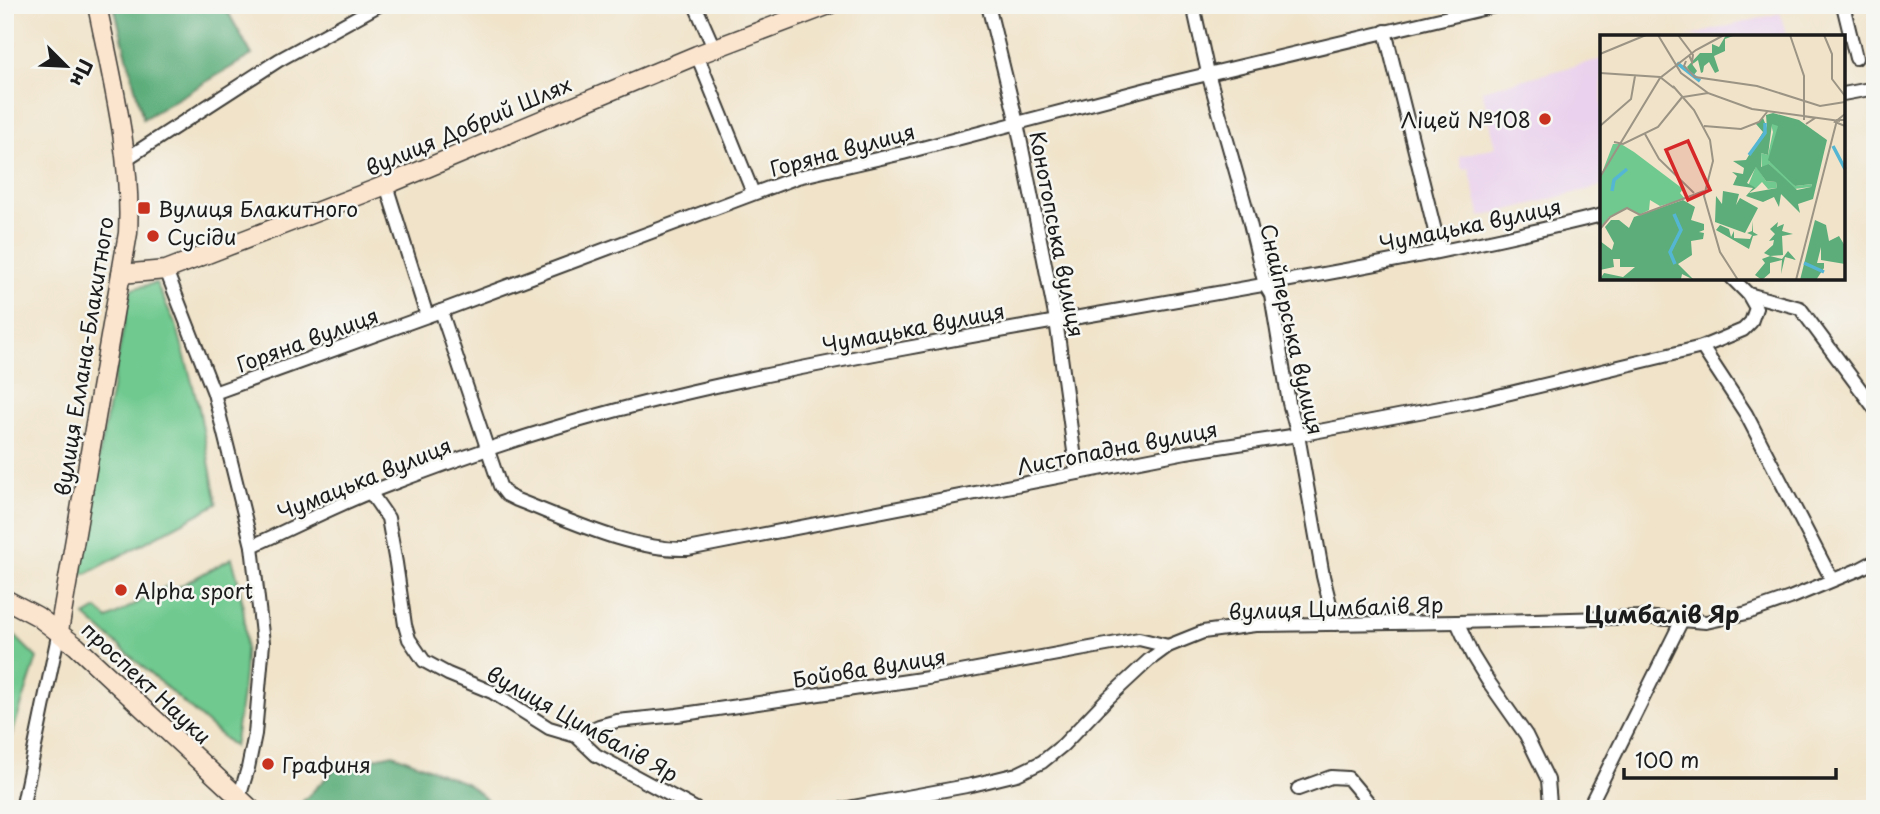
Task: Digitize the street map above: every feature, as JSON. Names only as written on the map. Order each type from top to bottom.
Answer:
[{"type":"street","name":"вулиця Еллана-Блакитного","points":[[59,631],[128,233],[130,207],[126,159],[96,5]]},
{"type":"street","points":[[126,159],[279,60],[379,5]]},
{"type":"street","points":[[695,5],[714,48]]},
{"type":"street","name":"вулиця Добрий Шлях","points":[[121,274],[166,270],[386,185],[714,48],[829,5]]},
{"type":"street","name":"Конотопська вулиця","points":[[988,5],[1017,123],[1056,320],[1077,473]]},
{"type":"street","name":"Снайперська вулиця","points":[[1193,5],[1208,73],[1265,285],[1270,295],[1323,576],[1335,624]]},
{"type":"street","name":"Горяна вулиця","points":[[214,393],[798,177],[903,153],[1208,73],[1499,5]]},
{"type":"street","points":[[1843,5],[1856,58]]},
{"type":"street","points":[[1385,31],[1440,251]]},
{"type":"street","points":[[697,55],[753,193]]},
{"type":"street","points":[[1845,94],[1875,88]]},
{"type":"street","points":[[386,185],[427,316]]},
{"type":"street","name":"Чумацька вулиця","points":[[252,546],[370,492],[487,449],[600,415],[764,374],[1265,285],[1440,251],[1600,215]]},
{"type":"street","points":[[166,270],[214,393],[252,546],[263,643],[255,734],[245,803]]},
{"type":"street","points":[[1734,280],[1748,294],[1800,308],[1875,409]]},
{"type":"street","name":"Листопадна вулиця","points":[[441,311],[500,486],[507,495],[637,545],[672,550],[1186,452],[1298,435],[1477,401],[1702,347],[1743,330],[1751,322],[1756,308],[1748,294]]},
{"type":"street","points":[[1702,347],[1746,414],[1832,580]]},
{"type":"street","name":"вулиця Цимбалів Яр","points":[[370,492],[388,518],[405,625],[409,639],[424,661],[492,692],[549,728],[576,736],[596,755],[696,809]]},
{"type":"street","name":"вулиця Цимбалів Яр","points":[[842,809],[972,785],[1017,774],[1042,762],[1063,745],[1106,700],[1168,646],[1203,632],[1255,625],[1643,617],[1706,622],[1747,613],[1790,598],[1875,561]]},
{"type":"street","name":"проспект Науки","points":[[5,599],[59,631],[245,803]]},
{"type":"street","points":[[1588,809],[1682,620]]},
{"type":"street","points":[[1457,622],[1488,681],[1526,734],[1548,780],[1550,804]]},
{"type":"street","points":[[22,809],[59,631]]},
{"type":"street","name":"Бойова вулиця","points":[[576,736],[617,721],[677,715],[928,678],[1139,639],[1168,646]]},
{"type":"street","points":[[1298,789],[1331,777],[1348,778],[1374,809]]},
{"type":"shaded area","points":[[1780,13],[1786,35],[1694,35]]},
{"type":"shaded area","name":"Ліцей №108","points":[[1600,60],[1600,187],[1481,217],[1469,168],[1462,169],[1459,156],[1496,147],[1482,90]]},
{"type":"green space","points":[[224,5],[252,55],[143,119],[114,6]]},
{"type":"green space","points":[[156,283],[177,327],[199,408],[217,504],[88,573],[76,576],[131,289]]},
{"type":"green space","points":[[232,558],[240,590],[245,633],[242,690],[234,747],[85,616],[97,609],[108,619],[167,586],[171,591]]},
{"type":"green space","points":[[5,632],[15,636],[37,658],[10,740],[5,739]]},
{"type":"green space","points":[[393,754],[468,784],[498,809],[312,809],[302,802],[338,766]]},
{"type":"place","name":"Ліцей №108","points":[[1545,119]]},
{"type":"place","name":"Вулиця Блакитного","points":[[144,208]]},
{"type":"place","name":"Сусіди","points":[[153,236]]},
{"type":"place","name":"Alpha sport","points":[[121,590]]},
{"type":"place","name":"Графиня","points":[[268,764]]},
{"type":"district","name":"Цимбалів Яр","points":[[1662,613]]}]
